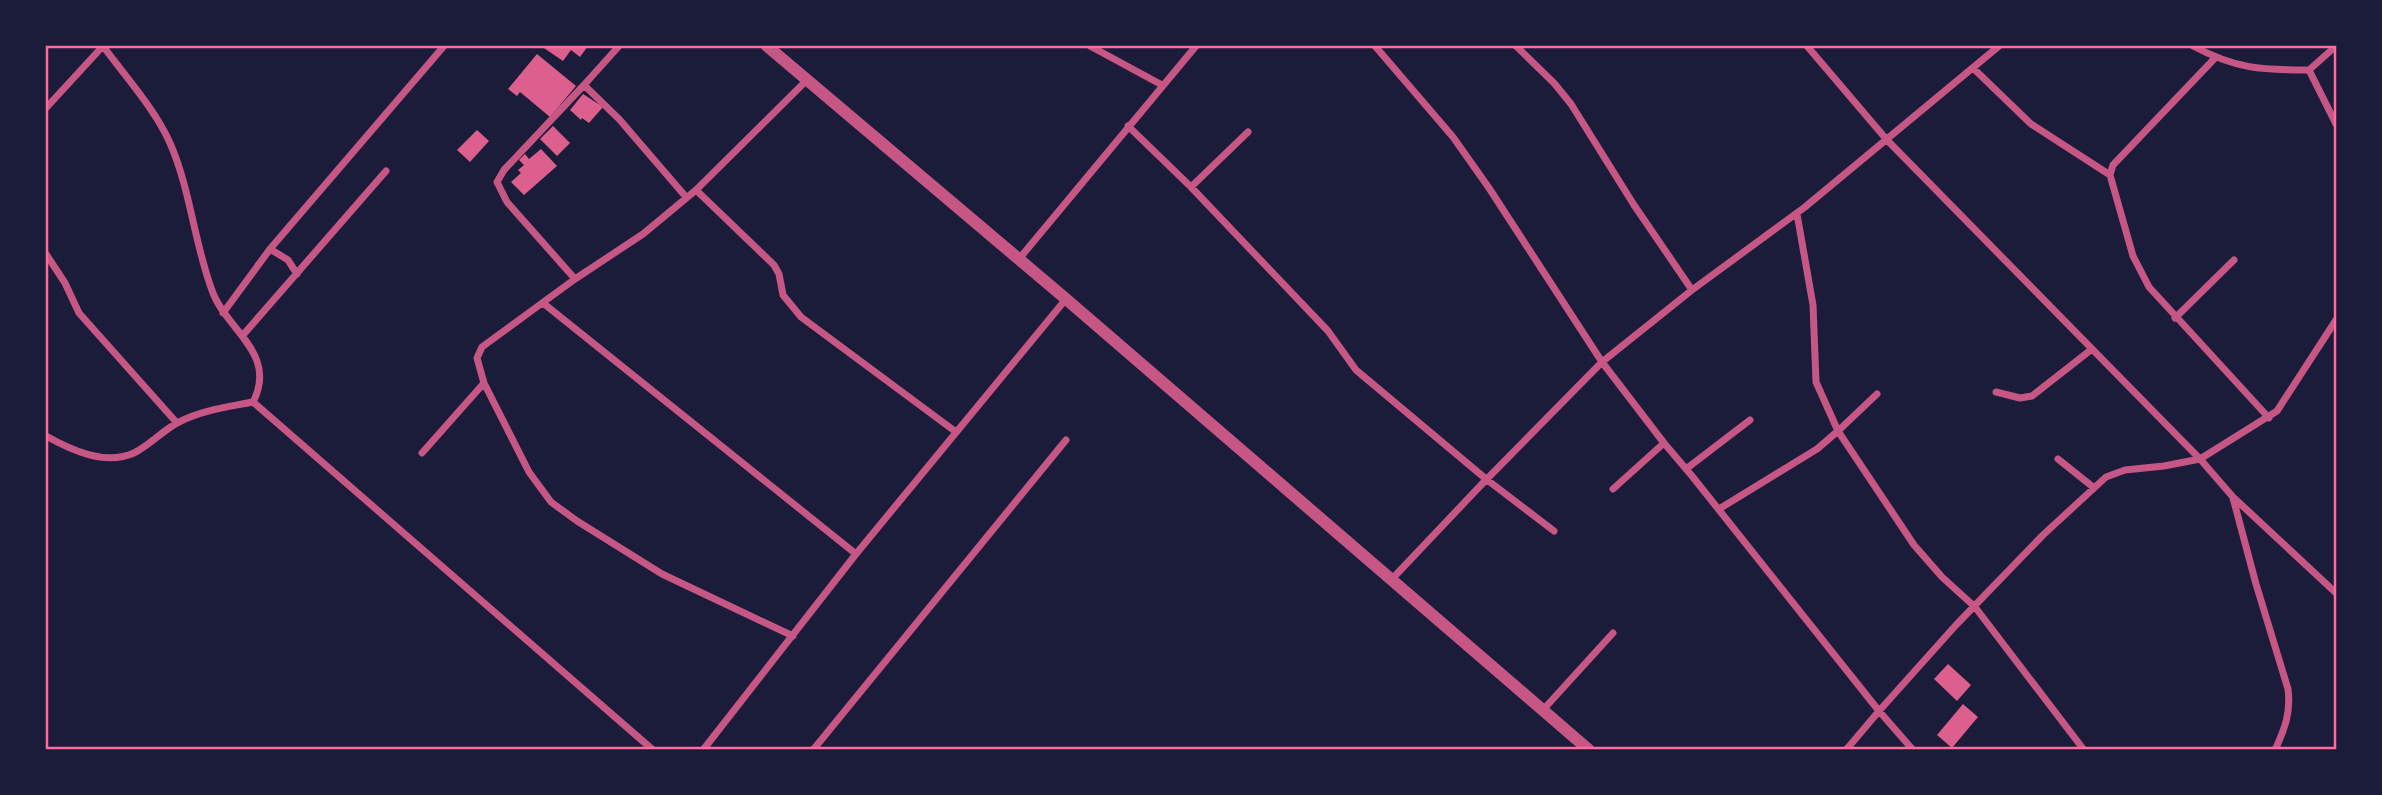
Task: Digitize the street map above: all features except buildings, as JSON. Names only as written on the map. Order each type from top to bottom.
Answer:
[{"type":"street","points":[[46,108],[103,46],[169,141],[184,183],[210,286],[223,313],[253,350],[258,382],[253,402]]},
{"type":"street","points":[[223,313],[270,249],[444,46]]},
{"type":"street","points":[[575,279],[507,202],[497,182],[500,173],[619,46]]},
{"type":"street","points":[[1090,46],[1162,85]]},
{"type":"street","points":[[1019,259],[1196,46]]},
{"type":"street","points":[[1375,46],[1453,137],[1602,362],[1879,712],[1913,750]]},
{"type":"street","points":[[1516,46],[1554,83],[1571,104],[1634,205],[1692,290]]},
{"type":"street","points":[[1807,46],[1886,140],[2200,459],[2233,497],[2336,593]]},
{"type":"street","points":[[1392,579],[1602,362],[1692,290],[1797,214],[1999,46]]},
{"type":"street","points":[[2193,46],[2215,58],[2251,68],[2309,70],[2336,46]]},
{"type":"street","points":[[775,48],[806,81],[1066,299],[1589,750]]},
{"type":"street","points":[[2215,58],[2113,165],[2110,175],[2137,265],[2149,287],[2269,418]]},
{"type":"street","points":[[1974,69],[2031,124],[2110,175]]},
{"type":"street","points":[[2309,70],[2336,124]]},
{"type":"street","points":[[793,636],[662,574],[551,502],[528,472],[484,383],[477,360],[480,351],[575,279],[643,234],[695,190],[806,81]]},
{"type":"street","points":[[584,85],[618,119],[686,197]]},
{"type":"street","points":[[1128,126],[1191,187],[1328,331],[1356,370],[1486,479],[1554,531]]},
{"type":"street","points":[[1191,187],[1248,132]]},
{"type":"street","points":[[243,335],[386,172]]},
{"type":"street","points":[[695,190],[774,265],[779,274],[783,295],[796,312],[956,432]]},
{"type":"street","points":[[1797,214],[1813,305],[1816,382],[1838,431],[1914,545],[1942,577],[1975,607],[2084,750]]},
{"type":"street","points":[[270,249],[288,260],[297,274]]},
{"type":"street","points":[[46,254],[65,283],[79,313],[177,423]]},
{"type":"street","points":[[2175,318],[2234,260]]},
{"type":"street","points":[[703,750],[856,554],[1066,299]]},
{"type":"street","points":[[543,303],[856,554]]},
{"type":"street","points":[[1846,750],[1956,625],[2093,487],[2115,473],[2200,459],[2269,418],[2283,404],[2336,320]]},
{"type":"street","points":[[1996,392],[2020,398],[2032,396],[2092,349]]},
{"type":"street","points":[[422,453],[484,383]]},
{"type":"street","points":[[1719,509],[1817,449],[1877,394]]},
{"type":"street","points":[[46,436],[87,455],[117,457],[132,453],[177,423],[207,411],[253,402]]},
{"type":"street","points":[[253,402],[653,750]]},
{"type":"street","points":[[1686,469],[1750,420]]},
{"type":"street","points":[[813,750],[1066,440]]},
{"type":"street","points":[[1613,489],[1664,443]]},
{"type":"street","points":[[2058,459],[2093,487]]},
{"type":"street","points":[[2233,497],[2288,689],[2288,718],[2275,750]]},
{"type":"street","points":[[1542,710],[1613,633]]}]
